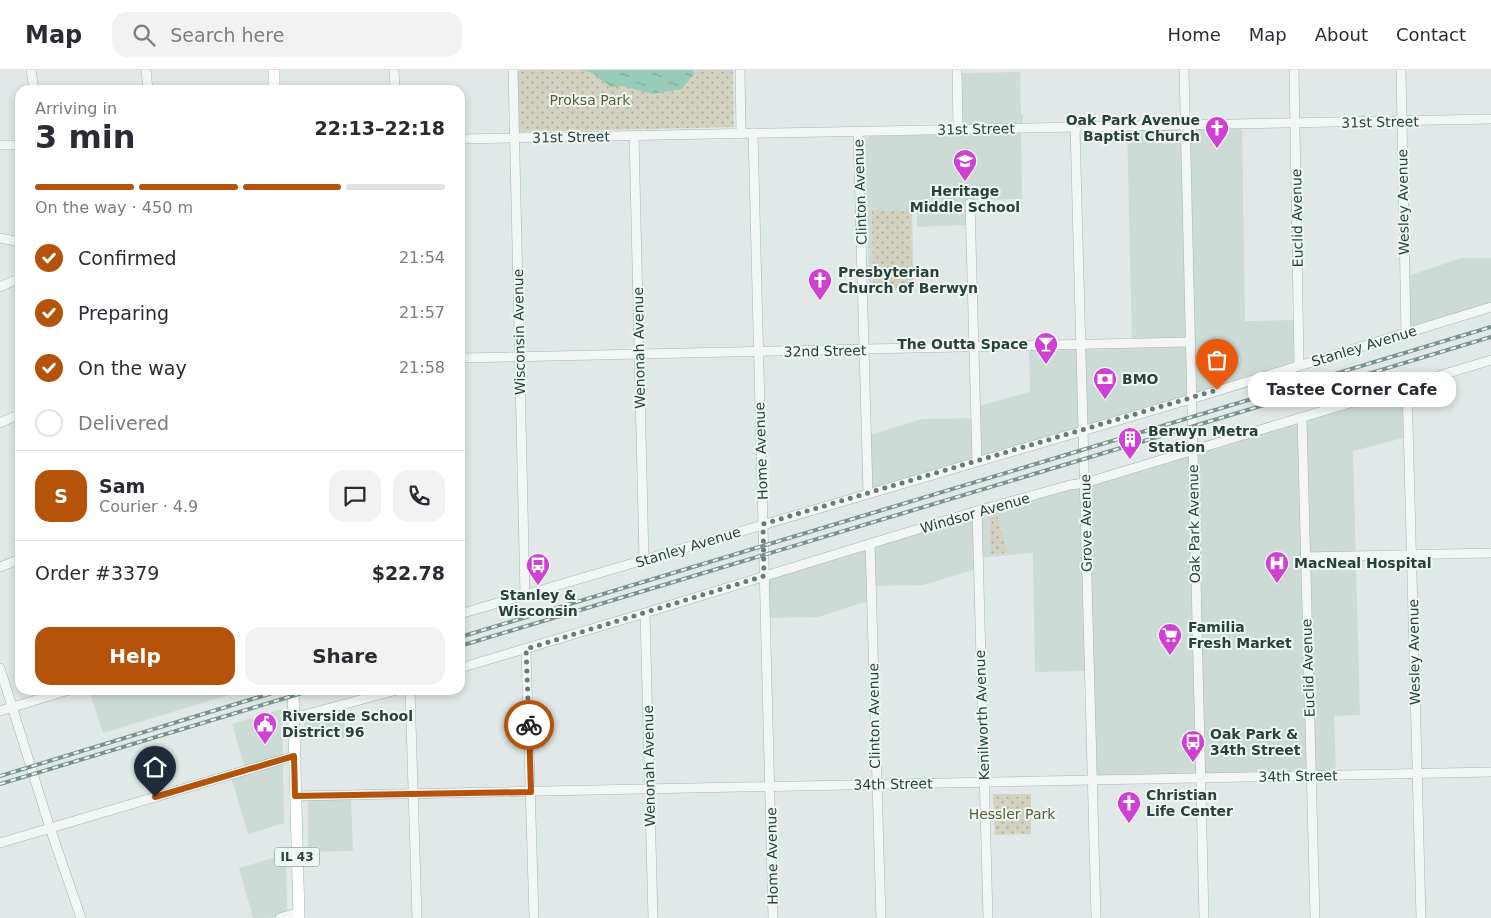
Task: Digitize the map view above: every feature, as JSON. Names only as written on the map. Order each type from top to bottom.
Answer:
[{"type":"main road","points":[[274,70],[274,85]]},
{"type":"main road","name":"IL 43","points":[[293,695],[299,915]]},
{"type":"street","points":[[31,70],[33,85]]},
{"type":"street","points":[[146,70],[148,85]]},
{"type":"street","points":[[394,70],[395,85]]},
{"type":"street","name":"Wisconsin Avenue","points":[[513,70],[525,594]]},
{"type":"street","points":[[740,70],[741,134]]},
{"type":"street","points":[[957,70],[958,130]]},
{"type":"street","name":"Oak Park Avenue","points":[[1184,70],[1204,918]]},
{"type":"street","name":"Euclid Avenue","points":[[1294,70],[1299,365]]},
{"type":"street","name":"Wesley Avenue","points":[[1400,70],[1406,333]]},
{"type":"street","name":"31st Street","points":[[465,139],[1491,119]]},
{"type":"street","name":"Grove Avenue","points":[[1075,127],[1096,918]]},
{"type":"street","name":"Clinton Avenue","points":[[858,131],[866,350],[868,493]]},
{"type":"street","name":"Home Avenue","points":[[753,133],[773,918]]},
{"type":"street","name":"Wenonah Avenue","points":[[634,136],[644,560]]},
{"type":"street","points":[[0,145],[15,145]]},
{"type":"street","points":[[970,203],[977,461]]},
{"type":"street","points":[[0,238],[15,241]]},
{"type":"street","points":[[0,287],[15,280]]},
{"type":"street","name":"Stanley Avenue","points":[[465,612],[1191,399],[1491,307]]},
{"type":"street","name":"32nd Street","points":[[465,358],[1190,342]]},
{"type":"street","name":"Windsor Avenue","points":[[465,667],[977,511],[1070,485],[1085,483],[1491,360]]},
{"type":"street","name":"Wesley Avenue","points":[[1408,386],[1421,918]]},
{"type":"street","points":[[0,423],[15,416]]},
{"type":"street","name":"Euclid Avenue","points":[[1302,418],[1315,918]]},
{"type":"street","name":"Kenilworth Avenue","points":[[977,511],[988,918]]},
{"type":"street","name":"Clinton Avenue","points":[[870,544],[881,918]]},
{"type":"street","points":[[1305,557],[1491,553]]},
{"type":"street","points":[[0,567],[15,561]]},
{"type":"street","name":"Wenonah Avenue","points":[[645,613],[653,918]]},
{"type":"street","points":[[526,649],[534,918]]},
{"type":"street","points":[[0,668],[50,828],[81,918]]},
{"type":"street","points":[[0,711],[53,695]]},
{"type":"street","points":[[293,718],[378,695]]},
{"type":"street","points":[[410,695],[417,918]]},
{"type":"street","points":[[0,843],[294,756]]},
{"type":"street","name":"34th Street","points":[[295,796],[770,788],[1491,772]]},
{"type":"street","points":[[280,918],[299,915]]},
{"type":"shaded area","points":[[1022,72],[1020,74],[1021,114],[1023,115],[1021,130],[1022,199],[967,200],[965,202],[966,225],[917,227],[917,209],[912,209],[914,290],[869,290],[865,139],[870,136],[961,134],[959,73]]},
{"type":"shaded area","points":[[1242,125],[1245,321],[1295,320],[1296,364],[1192,397],[1191,344],[1132,342],[1127,128]]},
{"type":"shaded area","points":[[1461,258],[1491,258],[1491,304],[1406,331],[1405,277]]},
{"type":"shaded area","points":[[1188,343],[1189,397],[1085,428],[1083,346]]},
{"type":"shaded area","points":[[1081,346],[1083,429],[979,459],[978,406],[1030,392],[1029,347]]},
{"type":"shaded area","name":"MacNeal Hospital","points":[[1406,388],[1407,437],[1353,451],[1360,715],[1334,716],[1336,774],[1094,779],[1087,484]]},
{"type":"shaded area","points":[[976,418],[975,459],[872,490],[870,435],[922,419]]},
{"type":"shaded area","points":[[1084,485],[1089,671],[1035,672],[1033,553],[977,558],[977,569],[923,585],[873,586],[874,599],[818,617],[767,618],[766,578],[976,515]]},
{"type":"shaded area","points":[[91,695],[228,695],[103,733]]},
{"type":"shaded area","points":[[344,706],[345,738],[305,738],[304,717]]},
{"type":"shaded area","points":[[282,709],[284,823],[248,834],[230,773],[245,768],[232,724]]},
{"type":"shaded area","points":[[351,796],[353,851],[308,852],[308,798]]},
{"type":"shaded area","points":[[286,854],[287,917],[253,918],[239,868]]},
{"type":"green space","name":"Proksa Park","points":[[518,70],[733,70],[734,127],[519,132]]},
{"type":"green space","points":[[872,210],[911,210],[912,288],[873,288]]},
{"type":"green space","points":[[997,515],[1008,553],[991,554],[990,518]]},
{"type":"green space","name":"Hessler Park","points":[[993,794],[1031,794],[1031,834],[995,835]]},
{"type":"water","points":[[583,70],[692,70],[694,74],[682,89],[652,94],[622,86],[611,87],[592,73]]},
{"type":"railway","points":[[465,635],[1491,327]]},
{"type":"railway","points":[[465,645],[1491,337]]},
{"type":"railway","points":[[0,776],[266,695]]},
{"type":"railway","points":[[0,784],[295,695]]},
{"type":"way so far","points":[[529,725],[526,649],[764,576],[763,524],[1217,390]]},
{"type":"place","name":"Oak Park Avenue Baptist Church","points":[[1217,149]]},
{"type":"place","name":"Heritage Middle School","points":[[965,182]]},
{"type":"place","name":"Presbyterian Church of Berwyn","points":[[820,301]]},
{"type":"place","name":"The Outta Space","points":[[1046,365]]},
{"type":"place","name":"Tastee Corner Cafe","points":[[1217,390]]},
{"type":"place","name":"BMO","points":[[1105,400]]},
{"type":"place","name":"Berwyn Metra Station","points":[[1130,460]]},
{"type":"place","name":"MacNeal Hospital","points":[[1277,584]]},
{"type":"place","name":"Stanley & Wisconsin","points":[[538,586]]},
{"type":"place","name":"Familia Fresh Market","points":[[1170,656]]},
{"type":"place","name":"Riverside School District 96","points":[[265,745]]},
{"type":"place","name":"Oak Park & 34th Street","points":[[1193,763]]},
{"type":"place","name":"Christian Life Center","points":[[1129,824]]},
{"type":"route","points":[[155,797],[294,756],[295,796],[531,792],[529,725]]}]
